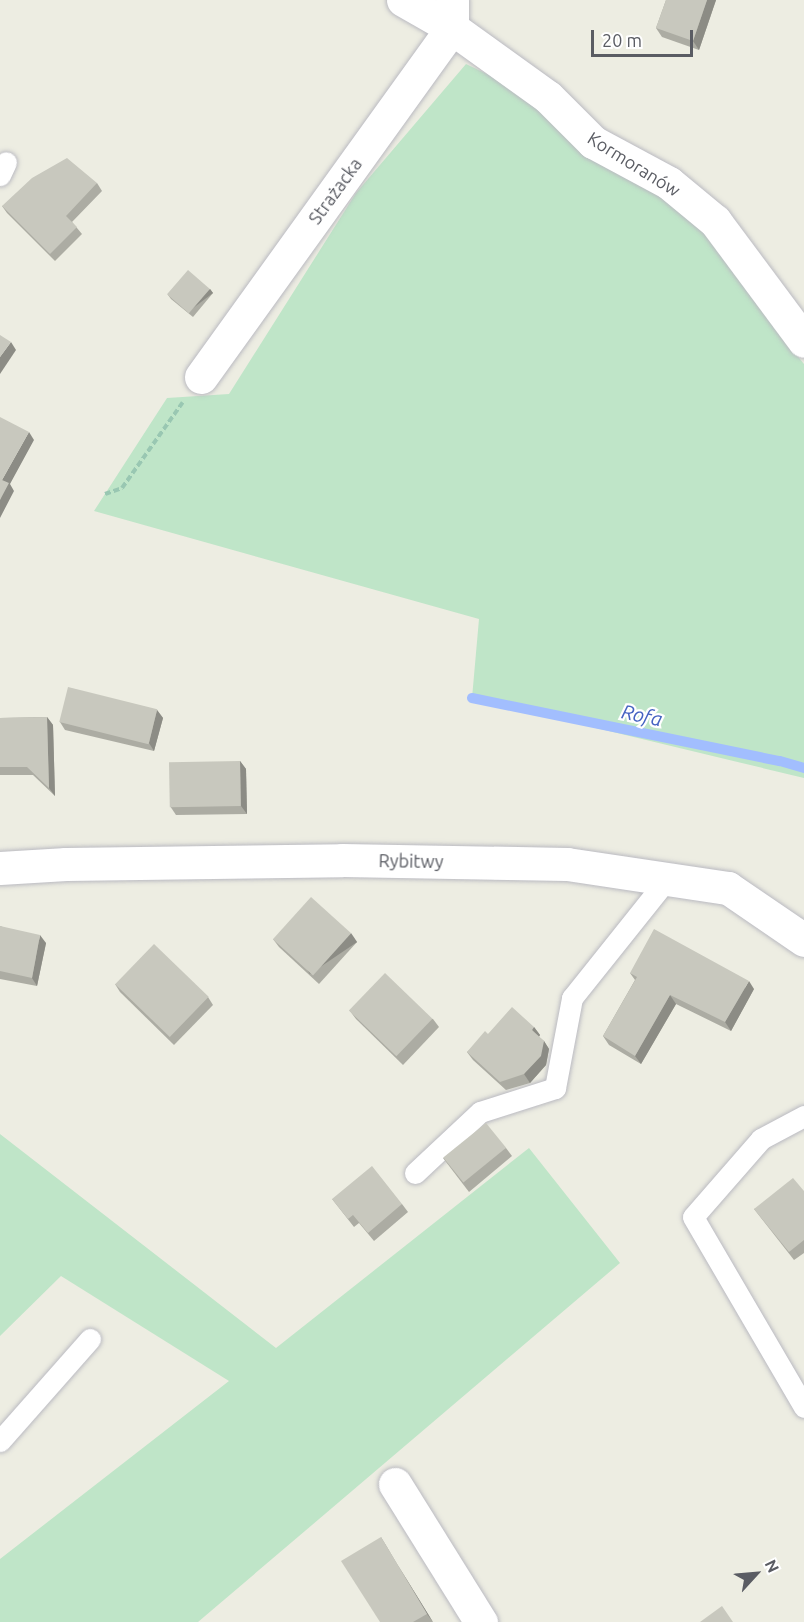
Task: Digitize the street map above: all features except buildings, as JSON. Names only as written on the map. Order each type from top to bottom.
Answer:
[{"type":"street","name":"Kormoranów","points":[[403,0],[452,14],[548,97],[593,142],[669,183],[715,221],[804,341]]},
{"type":"street","name":"Strażacka","points":[[201,377],[452,14]]},
{"type":"street","name":"Rybitwy","points":[[0,868],[66,864],[342,860],[567,864],[728,888],[804,940]]},
{"type":"street","points":[[395,1484],[481,1622]]},
{"type":"lane","points":[[415,1173],[480,1112],[555,1088],[572,998],[667,879]]},
{"type":"lane","points":[[804,1116],[761,1139],[693,1217],[804,1407]]},
{"type":"lane","points":[[0,1441],[90,1339]]},
{"type":"path","points":[[105,494],[122,488],[201,377]]},
{"type":"green space","points":[[466,64],[533,96],[662,191],[714,233],[782,337],[804,364],[804,778],[472,698],[479,619],[94,511],[167,398],[229,394],[356,193]]},
{"type":"green space","points":[[0,1134],[276,1348],[529,1148],[620,1263],[198,1622],[0,1622],[0,1559],[229,1381],[61,1276],[0,1336]]},
{"type":"waterway","name":"Rofa","points":[[472,698],[780,761],[804,768]]}]
